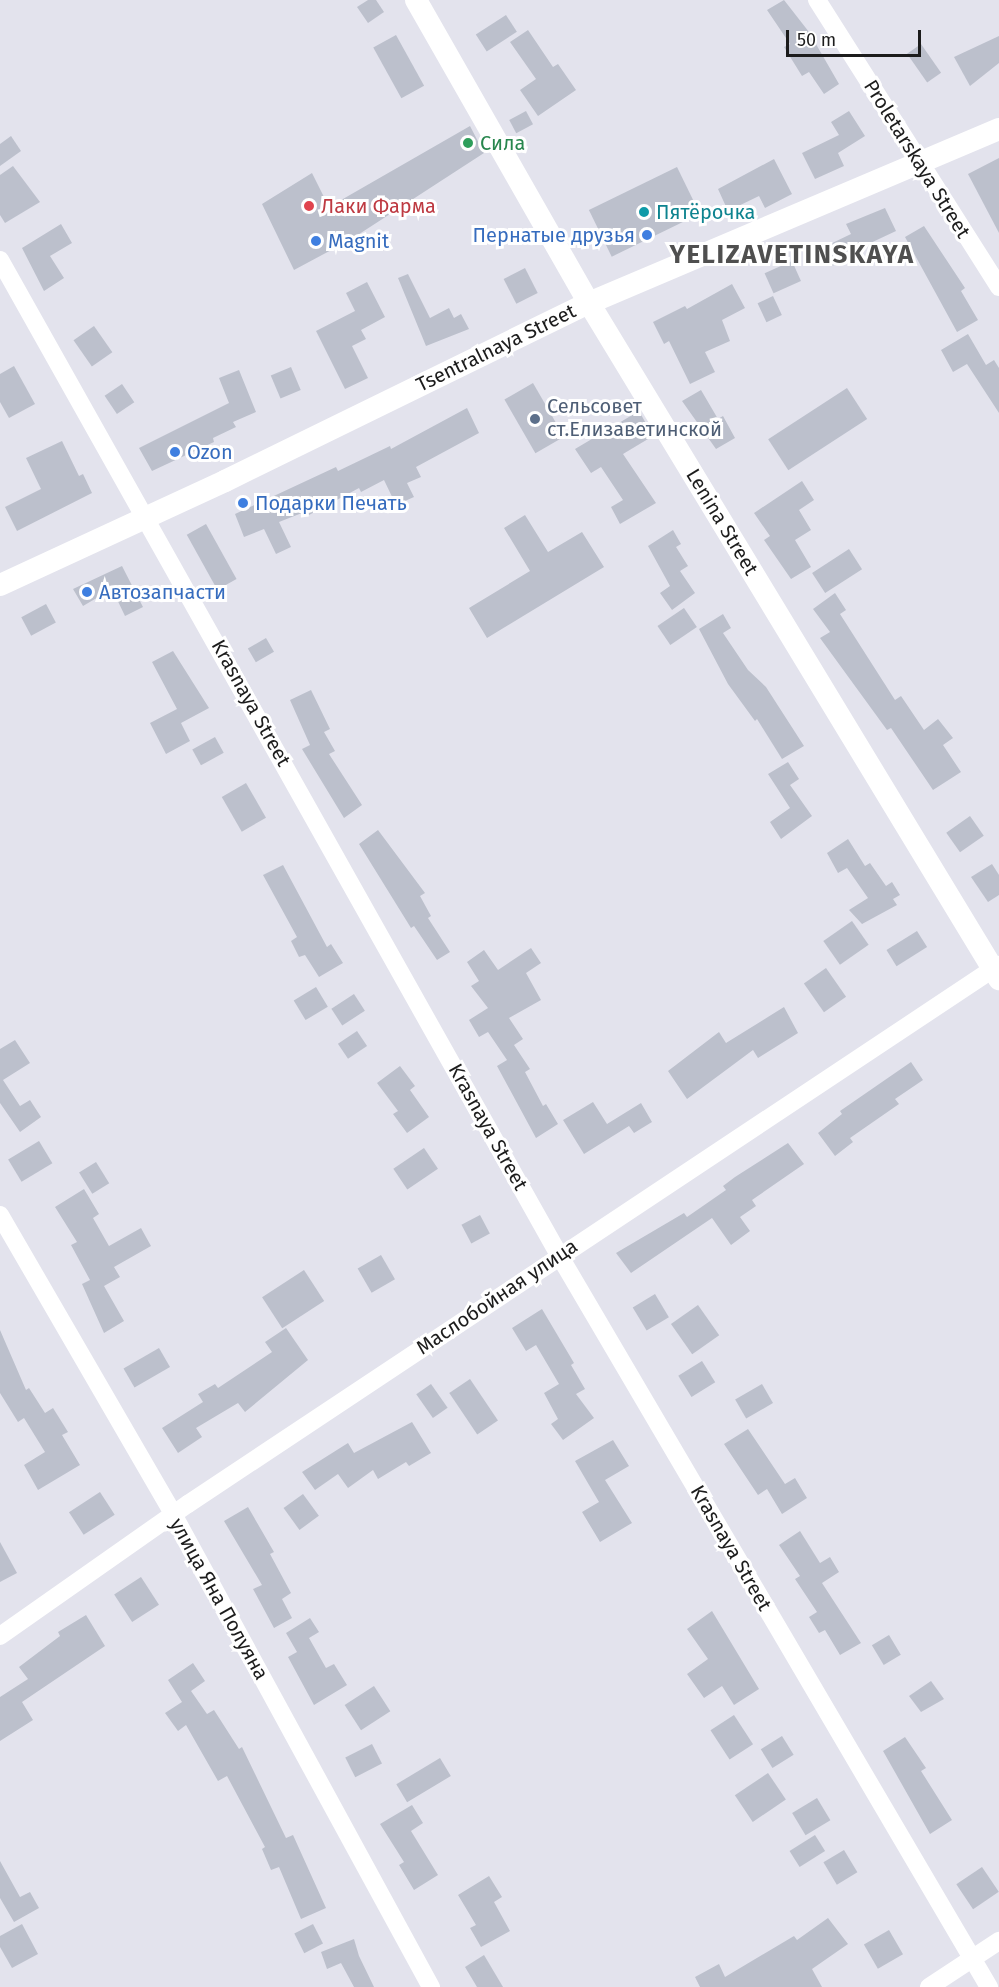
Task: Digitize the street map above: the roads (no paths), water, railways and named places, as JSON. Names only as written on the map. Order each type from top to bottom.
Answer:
[{"type":"street","name":"Lenina Street","points":[[416,0],[589,303],[997,971]]},
{"type":"street","name":"Proletarskaya Street","points":[[817,0],[999,287]]},
{"type":"street","name":"Tsentralnaya Street","points":[[0,585],[147,517],[589,303],[999,129]]},
{"type":"street","name":"Krasnaya Street","points":[[0,260],[147,517],[560,1255],[989,1987]]},
{"type":"street","name":"Маслобойная улица","points":[[0,1636],[173,1514],[560,1255],[997,971]]},
{"type":"street","name":"улица Яна Полуяна","points":[[0,1215],[173,1514],[431,1987]]},
{"type":"street","points":[[929,1987],[999,1941]]},
{"type":"place","name":"Сила","points":[[468,143]]},
{"type":"place","name":"Лаки Фарма","points":[[309,206]]},
{"type":"place","name":"Пятёрочка","points":[[644,212]]},
{"type":"place","name":"Пернатые друзья","points":[[647,235]]},
{"type":"place","name":"Magnit","points":[[316,241]]},
{"type":"place","name":"Сельсовет ст.Елизаветинской","points":[[535,419]]},
{"type":"place","name":"Ozon","points":[[175,452]]},
{"type":"place","name":"Подарки Печать","points":[[243,503]]},
{"type":"place","name":"Автозапчасти","points":[[87,592]]},
{"type":"district","name":"YELIZAVETINSKAYA","points":[[792,255]]}]
